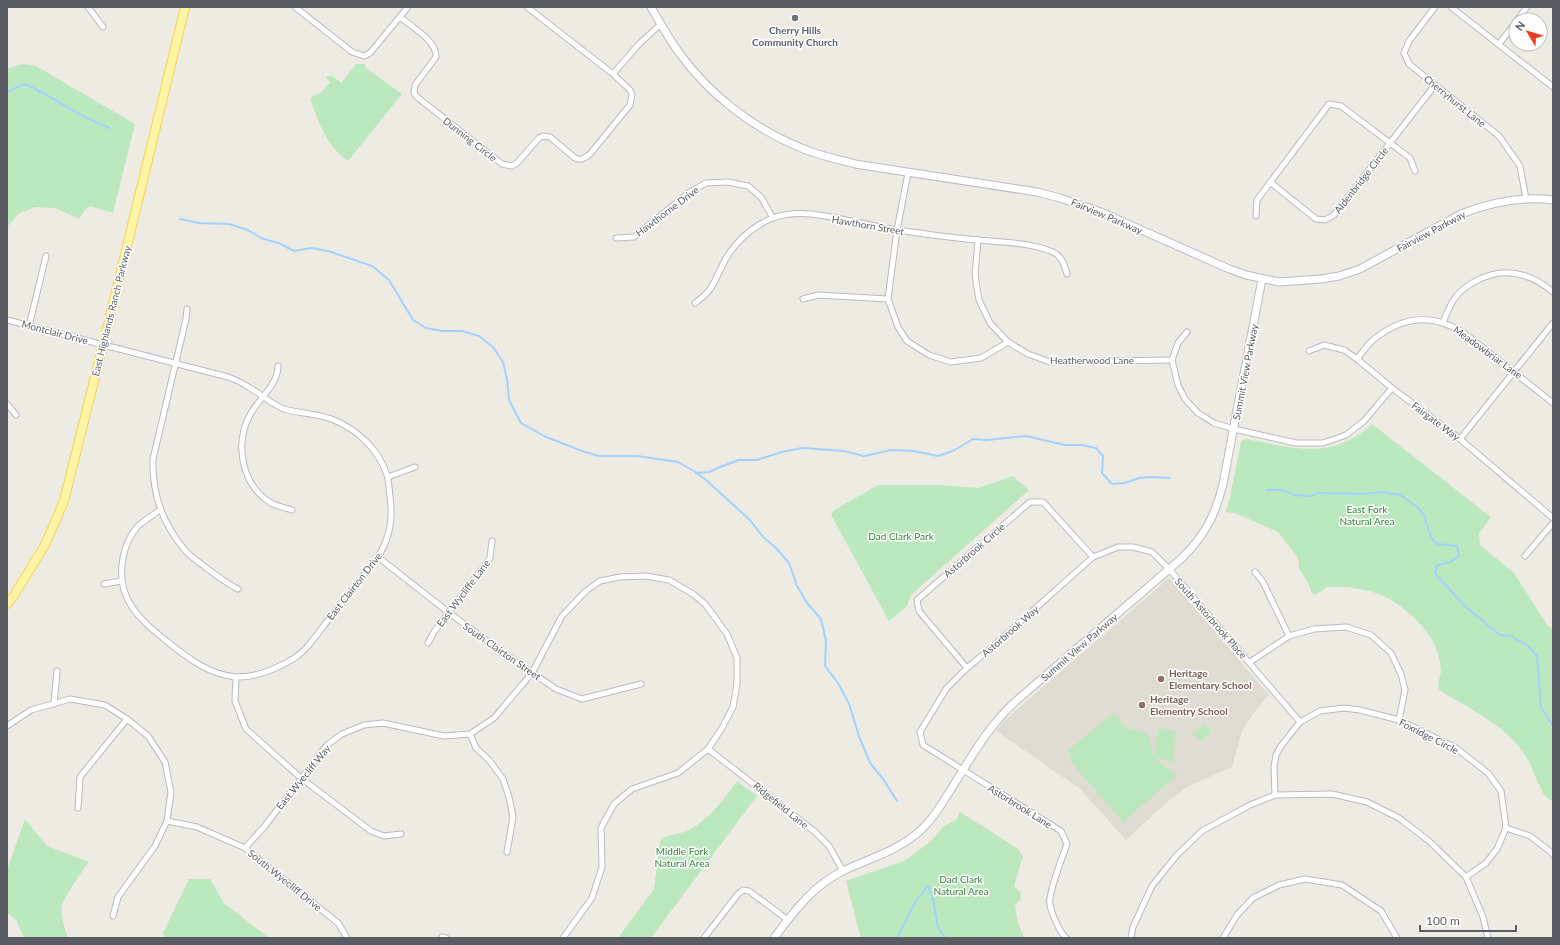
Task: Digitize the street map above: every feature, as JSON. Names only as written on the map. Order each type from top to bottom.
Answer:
[{"type":"main road","name":"East Highlands Ranch Parkway","points":[[7,604],[13,597],[45,545],[64,501],[104,345],[185,7]]},
{"type":"main road","name":"Fairview Parkway","points":[[651,7],[680,55],[709,87],[737,111],[762,127],[800,147],[828,157],[855,164],[1037,192],[1060,198],[1101,212],[1227,268],[1262,279],[1279,282],[1298,282],[1339,276],[1360,269],[1379,260],[1461,214],[1494,204],[1526,199],[1553,200]]},
{"type":"main road","name":"Summit View Parkway","points":[[774,938],[800,904],[815,889],[842,871],[892,851],[912,838],[938,811],[990,729],[1009,708],[1169,569],[1197,542],[1214,514],[1224,484],[1262,279]]},
{"type":"street","points":[[88,7],[103,26]]},
{"type":"street","points":[[295,7],[352,52],[364,56],[370,53],[408,7]]},
{"type":"street","name":"Dunning Circle","points":[[400,17],[431,42],[436,52],[436,57],[415,85],[414,92],[417,97],[502,164],[512,166],[517,163],[539,138],[543,136],[550,138],[575,158],[579,160],[585,158],[590,154],[630,105],[632,94],[614,74],[527,7]]},
{"type":"street","name":"Cherryhurst Lane","points":[[1435,7],[1409,41],[1404,53],[1409,64],[1499,136],[1520,166],[1526,199]]},
{"type":"street","points":[[1451,7],[1553,87]]},
{"type":"street","points":[[614,74],[639,44],[661,24]]},
{"type":"street","points":[[1499,44],[1508,32]]},
{"type":"street","points":[[1416,171],[1410,158],[1390,143],[1435,85]]},
{"type":"street","name":"Aldenbridge Circle","points":[[1256,216],[1257,200],[1270,182],[1329,104],[1341,106],[1390,143],[1334,215],[1325,220],[1316,219],[1270,182]]},
{"type":"street","points":[[908,173],[897,230],[888,299],[898,327],[907,341],[929,355],[951,362],[981,358],[1008,342]]},
{"type":"street","name":"Hawthorne Drive","points":[[616,238],[634,237],[690,192],[706,183],[728,182],[748,186],[761,197],[773,218]]},
{"type":"street","name":"Hawthorn Street","points":[[695,303],[712,289],[725,260],[738,242],[754,228],[773,218],[787,215],[811,214],[897,230],[1034,245],[1055,253],[1064,262],[1068,274]]},
{"type":"street","name":"Heatherwood Lane","points":[[978,240],[975,275],[979,300],[990,323],[1008,342],[1028,354],[1050,362],[1172,360]]},
{"type":"street","points":[[29,326],[46,256]]},
{"type":"street","points":[[1443,322],[1455,298],[1467,286],[1480,278],[1494,274],[1511,272],[1526,275],[1542,282],[1553,292]]},
{"type":"street","points":[[803,299],[818,295],[888,299]]},
{"type":"street","points":[[187,309],[186,319],[153,459],[155,490],[160,510],[167,524],[185,550],[224,582],[238,589]]},
{"type":"street","name":"Meadowbriar Lane","points":[[1358,359],[1372,341],[1391,327],[1408,321],[1424,319],[1443,322],[1464,333],[1553,403]]},
{"type":"street","name":"Montclair Drive","points":[[7,320],[104,345]]},
{"type":"street","points":[[1460,439],[1553,323]]},
{"type":"street","points":[[1187,332],[1178,343],[1172,360],[1178,385],[1185,399],[1198,413],[1214,423],[1234,429],[1296,442],[1323,443],[1346,435],[1364,420],[1392,388]]},
{"type":"street","name":"East Clairton Drive","points":[[104,345],[176,362],[228,377],[249,387],[284,409],[328,417],[352,429],[374,449],[384,466],[388,477],[392,511],[386,543],[378,557],[308,645],[294,658],[279,667],[257,675],[236,677],[220,674],[193,662],[146,625],[132,609],[125,596],[121,567],[124,551],[130,536],[138,527],[160,510]]},
{"type":"street","name":"Fairgate Way","points":[[1309,351],[1324,345],[1344,350],[1358,359],[1392,388],[1460,439],[1553,518]]},
{"type":"street","points":[[278,366],[275,380],[251,413],[244,429],[241,443],[243,461],[250,479],[258,491],[272,503],[292,510]]},
{"type":"street","points":[[7,404],[16,415]]},
{"type":"street","points":[[388,477],[416,467]]},
{"type":"street","name":"Astorbrook Circle","points":[[967,668],[919,611],[917,600],[1030,502],[1043,502],[1093,557]]},
{"type":"street","points":[[1525,556],[1553,523]]},
{"type":"street","name":"East Wycliffe Lane","points":[[428,643],[448,612],[490,558],[492,540]]},
{"type":"street","name":"Astorbrook Way","points":[[963,770],[923,745],[920,732],[946,689],[967,668],[1093,557],[1118,547],[1134,547],[1152,552],[1169,569]]},
{"type":"street","name":"South Clairton Street","points":[[378,557],[448,612],[556,689],[582,699],[641,684]]},
{"type":"street","name":"South Astorbrook Place","points":[[1169,569],[1300,722]]},
{"type":"street","points":[[1255,572],[1263,582],[1289,636]]},
{"type":"street","name":"East Wyecliff Way","points":[[245,848],[264,827],[327,745],[342,734],[364,725],[383,723],[444,736],[470,734],[494,718],[532,673],[562,616],[586,591],[600,581],[620,577],[639,576],[669,580],[693,594],[705,604],[727,634],[737,658],[737,684],[733,707],[722,728],[708,749]]},
{"type":"street","points":[[104,584],[122,581]]},
{"type":"street","points":[[1250,662],[1289,636],[1314,629],[1346,628],[1371,635],[1390,653],[1401,674],[1405,690],[1399,720]]},
{"type":"street","points":[[54,704],[57,671]]},
{"type":"street","points":[[236,677],[235,701],[246,729],[301,778],[371,831],[384,836],[401,834]]},
{"type":"street","points":[[7,726],[31,710],[70,699],[105,705],[127,719],[148,736],[165,762],[171,792],[166,821],[155,846],[118,897],[113,916]]},
{"type":"street","name":"Foxridge Circle","points":[[1275,795],[1274,767],[1276,755],[1281,746],[1300,722],[1320,711],[1344,708],[1360,710],[1399,720],[1456,748],[1488,773],[1501,791],[1506,828]]},
{"type":"street","points":[[78,808],[80,777],[127,719]]},
{"type":"street","points":[[470,734],[476,748],[489,760],[503,779],[509,797],[513,817],[507,852]]},
{"type":"street","points":[[563,938],[592,898],[602,867],[602,828],[614,804],[632,788],[678,773],[708,749]]},
{"type":"street","name":"Ridgefield Lane","points":[[708,749],[814,831],[829,846],[842,871]]},
{"type":"street","name":"Astorbrook Lane","points":[[963,770],[1061,831],[1067,844],[1049,900],[1054,918],[1062,934],[1066,938]]},
{"type":"street","points":[[1131,938],[1133,927],[1152,886],[1177,855],[1202,831],[1250,805],[1275,795],[1332,794],[1366,802],[1399,818],[1429,841],[1466,877],[1483,917],[1488,938]]},
{"type":"street","name":"South Wyecliff Drive","points":[[166,821],[197,827],[245,848],[338,922],[347,938]]},
{"type":"street","points":[[1466,877],[1486,863],[1497,849],[1506,828],[1530,836],[1553,855]]},
{"type":"street","points":[[1223,938],[1237,915],[1253,898],[1279,885],[1305,878],[1342,885],[1381,911],[1397,938]]},
{"type":"street","points":[[704,938],[738,894],[743,890],[749,891],[788,920]]},
{"type":"shaded area","name":"Heritage Elementry School","points":[[1169,578],[1269,695],[1252,715],[1242,731],[1232,767],[1189,786],[1166,803],[1126,840],[1079,788],[996,731],[1006,719]]},
{"type":"green space","points":[[23,64],[36,66],[135,124],[113,213],[90,206],[84,211],[79,219],[55,208],[35,207],[18,214],[7,227],[7,69]]},
{"type":"green space","points":[[356,64],[365,64],[366,68],[402,94],[348,161],[334,148],[324,133],[310,98],[320,93],[330,83],[326,76],[333,76],[341,83]]},
{"type":"green space","name":"East Fork Natural Area","points":[[1372,424],[1491,517],[1479,534],[1480,545],[1514,573],[1548,626],[1553,628],[1553,802],[1543,793],[1529,761],[1523,752],[1506,733],[1484,717],[1439,690],[1438,683],[1441,670],[1437,650],[1432,639],[1416,619],[1406,610],[1383,596],[1360,589],[1347,587],[1326,587],[1321,592],[1313,595],[1308,583],[1299,569],[1298,558],[1278,532],[1235,513],[1225,512],[1229,502],[1241,442],[1246,439],[1280,446],[1312,449],[1342,443],[1357,436]]},
{"type":"green space","name":"Dad Clark Park","points":[[1013,476],[1029,490],[911,595],[907,606],[889,621],[831,515],[834,510],[878,485],[939,485],[978,488]]},
{"type":"green space","points":[[1113,713],[1126,728],[1148,734],[1154,758],[1177,775],[1123,822],[1071,762],[1069,750]]},
{"type":"green space","points":[[1205,724],[1212,732],[1201,741],[1194,734]]},
{"type":"green space","points":[[1158,728],[1175,731],[1173,762],[1155,757]]},
{"type":"green space","name":"Middle Fork Natural Area","points":[[737,781],[757,796],[651,938],[618,938],[654,889],[660,841],[670,835],[685,832],[697,826],[710,815]]},
{"type":"green space","name":"Dad Clark Natural Area","points":[[960,812],[1017,848],[1023,856],[1014,886],[1021,893],[1021,899],[1015,905],[1017,919],[1024,938],[862,938],[846,881],[904,861],[930,842],[944,826],[956,820]]},
{"type":"green space","points":[[25,819],[47,846],[89,862],[66,896],[62,905],[63,922],[69,938],[24,938],[16,920],[7,912],[7,870]]},
{"type":"green space","points":[[189,879],[210,879],[224,903],[269,938],[165,938],[163,933]]},
{"type":"waterway","points":[[7,92],[24,84],[88,119],[110,128]]},
{"type":"waterway","points":[[180,219],[199,223],[229,224],[248,230],[261,238],[281,244],[294,251],[311,248],[328,251],[372,266],[389,280],[413,320],[426,328],[442,331],[462,331],[479,336],[493,347],[503,362],[507,379],[509,400],[521,423],[544,436],[599,456],[637,456],[678,462],[706,480],[750,520],[763,537],[776,548],[789,563],[797,586],[807,603],[821,619],[826,641],[825,666],[838,683],[849,704],[859,736],[870,763],[883,779],[897,801]]},
{"type":"waterway","points":[[696,473],[709,472],[739,460],[757,460],[782,452],[802,448],[844,451],[864,456],[891,450],[914,451],[938,456],[953,451],[973,439],[987,440],[1026,436],[1065,445],[1082,445],[1096,448],[1103,456],[1102,473],[1112,484],[1125,483],[1139,478],[1170,478]]},
{"type":"waterway","points":[[1266,490],[1283,490],[1294,495],[1311,496],[1317,493],[1364,494],[1383,492],[1400,495],[1416,506],[1425,516],[1432,539],[1438,544],[1457,546],[1459,556],[1451,562],[1437,565],[1435,572],[1437,576],[1467,608],[1500,635],[1511,636],[1527,645],[1537,656],[1541,707],[1553,726]]},
{"type":"waterway","points":[[928,886],[933,899],[938,928],[946,938]]},
{"type":"waterway","points":[[897,938],[916,901],[928,886]]},
{"type":"place","name":"Cherry Hills Community Church","points":[[795,18]]},
{"type":"place","name":"Heritage Elementary School","points":[[1161,679]]},
{"type":"place","name":"Heritage Elementry School","points":[[1142,705]]}]
